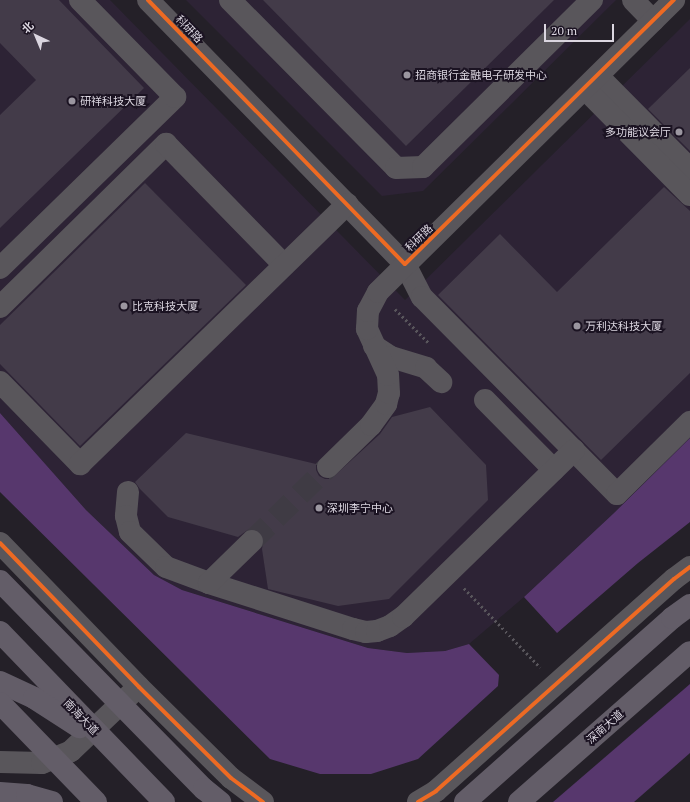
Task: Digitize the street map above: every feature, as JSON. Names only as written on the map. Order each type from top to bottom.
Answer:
[{"type":"main road","points":[[0,581],[199,783],[220,802]]},
{"type":"main road","points":[[465,802],[672,618],[690,605]]},
{"type":"main road","name":"南海大道","points":[[0,632],[110,748],[164,802]]},
{"type":"main road","name":"深南大道","points":[[519,802],[690,652]]},
{"type":"main road","points":[[0,682],[34,698],[110,748]]},
{"type":"main road","points":[[0,703],[96,802]]},
{"type":"main road","points":[[0,793],[27,795],[52,802]]},
{"type":"street","points":[[0,268],[175,97],[80,0]]},
{"type":"street","name":"科研路","points":[[148,0],[405,264],[674,0]]},
{"type":"street","points":[[230,0],[396,168],[423,167],[592,0]]},
{"type":"street","points":[[633,0],[653,21]]},
{"type":"street","points":[[591,82],[690,169]]},
{"type":"street","points":[[591,82],[690,195]]},
{"type":"street","points":[[0,307],[166,144],[284,265]]},
{"type":"street","points":[[0,382],[80,464],[347,204]]},
{"type":"street","points":[[328,467],[371,425],[386,404],[389,394],[388,375],[367,328],[368,311],[371,301],[378,292],[405,264],[422,297],[617,494],[690,422]]},
{"type":"street","points":[[374,346],[391,357],[426,368],[441,382]]},
{"type":"street","points":[[485,400],[554,470]]},
{"type":"street","points":[[128,492],[126,516],[130,532],[166,567],[209,583],[366,632],[377,631],[390,626],[403,617],[574,450]]},
{"type":"street","points":[[209,583],[252,541]]},
{"type":"street","points":[[0,543],[139,687],[231,778],[263,802]]},
{"type":"street","points":[[418,802],[436,792],[674,579],[690,567]]},
{"type":"street","points":[[0,762],[42,763],[71,751],[139,687]]},
{"type":"path","points":[[449,572],[540,667]]},
{"type":"shaded area","points":[[0,0],[110,0],[405,300],[690,19],[690,438],[614,513],[524,597],[469,644],[445,651],[407,653],[368,648],[182,590],[154,575],[86,510],[0,413]]},
{"type":"shaded area","name":"招商银行金融电子研发中心","points":[[186,0],[616,0],[423,191],[382,196]]},
{"type":"shaded area","points":[[0,413],[86,510],[154,575],[182,590],[368,648],[407,653],[445,651],[469,644],[499,675],[498,686],[418,759],[371,774],[320,774],[270,759],[0,492]]},
{"type":"shaded area","points":[[690,438],[690,522],[638,563],[557,633],[524,597],[614,513]]},
{"type":"shaded area","points":[[690,684],[690,753],[634,802],[553,802]]},
{"type":"building","name":"研祥科技大厦","points":[[0,0],[59,0],[144,88],[0,228],[0,115],[36,80],[0,43]]},
{"type":"building","name":"招商银行金融电子研发中心","points":[[263,0],[554,0],[406,146]]},
{"type":"building","name":"多功能议会厅","points":[[690,68],[690,151],[648,109]]},
{"type":"building","name":"比克科技大厦","points":[[145,183],[246,285],[80,446],[0,364],[0,325]]},
{"type":"building","name":"万利达科技大厦","points":[[664,187],[690,211],[690,373],[601,460],[438,295],[500,234],[557,292]]},
{"type":"building","name":"深圳李宁中心","points":[[430,407],[486,465],[488,500],[389,599],[338,606],[268,589],[262,549],[264,538],[261,532],[256,529],[249,529],[238,537],[168,517],[135,482],[186,433],[316,464],[316,470],[319,476],[325,479],[331,479],[380,434],[392,417]]},
{"type":"tunnel","points":[[252,541],[328,467]]},
{"type":"cycle path","points":[[148,0],[405,264],[674,0]]},
{"type":"cycle path","points":[[0,543],[139,687],[231,778],[263,802]]},
{"type":"cycle path","points":[[418,802],[436,791],[674,579],[690,567]]},
{"type":"place","name":"招商银行金融电子研发中心","points":[[407,75]]},
{"type":"place","name":"研祥科技大厦","points":[[72,101]]},
{"type":"place","name":"多功能议会厅","points":[[679,132]]},
{"type":"place","name":"比克科技大厦","points":[[124,306]]},
{"type":"place","name":"万利达科技大厦","points":[[577,326]]},
{"type":"place","name":"深圳李宁中心","points":[[319,508]]}]
